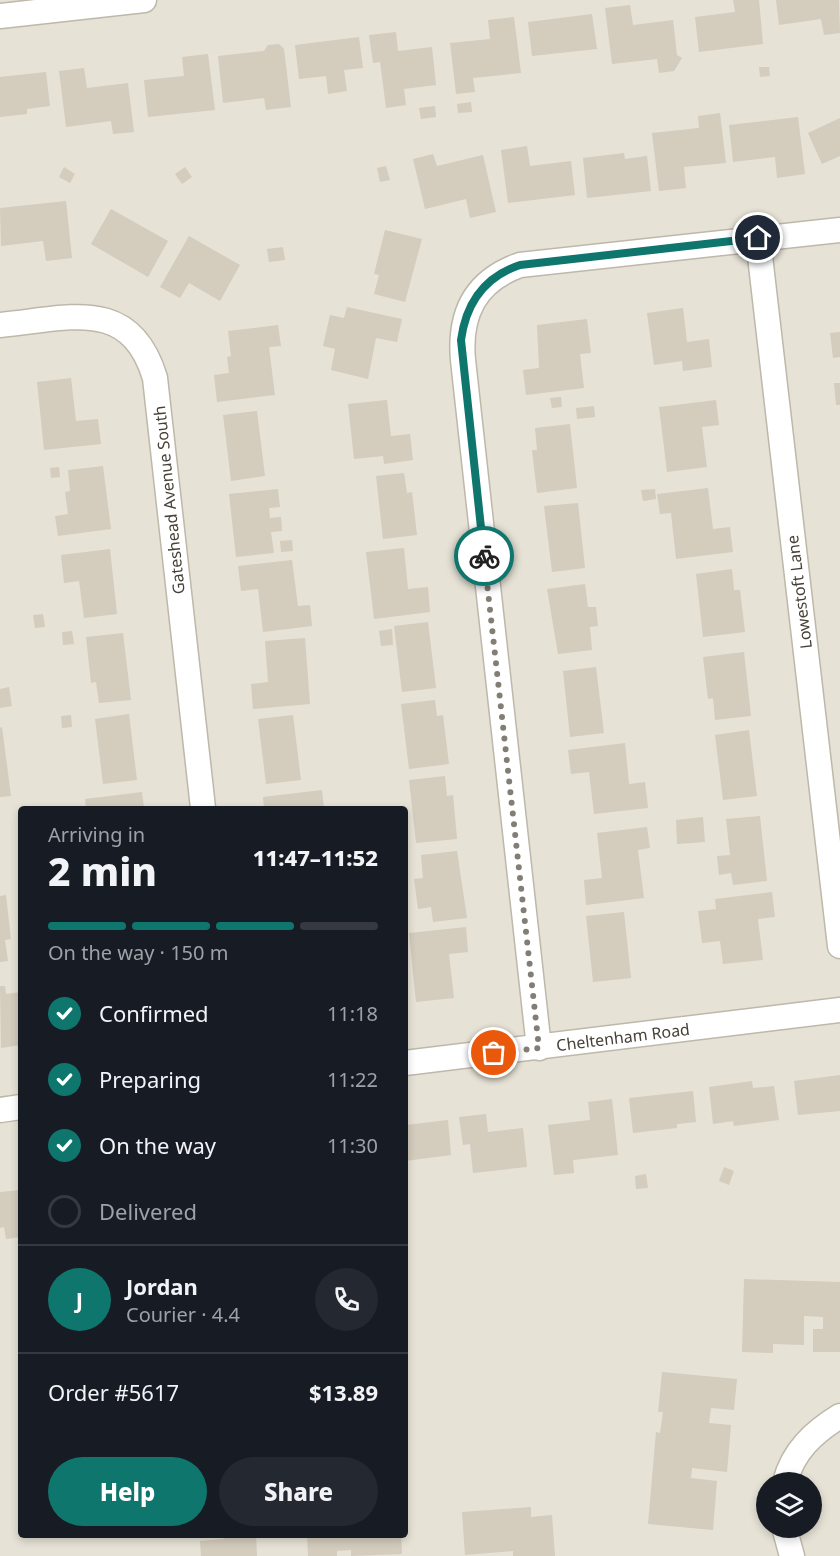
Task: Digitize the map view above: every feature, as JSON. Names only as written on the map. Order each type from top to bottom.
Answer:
[{"type":"street","points":[[0,16],[144,0]]},
{"type":"street","points":[[539,1048],[463,360],[461,340],[463,323],[483,286],[492,278],[520,265],[840,230]]},
{"type":"street","name":"Lowestoft Lane","points":[[758,238],[840,946]]},
{"type":"street","name":"Gateshead Avenue South","points":[[0,325],[87,317],[104,318],[134,336],[150,360],[155,378],[203,806]]},
{"type":"street","name":"Cheltenham Road","points":[[408,1063],[840,1010]]},
{"type":"street","points":[[0,1110],[18,1107]]},
{"type":"street","points":[[788,1472],[815,1432],[840,1416]]},
{"type":"street","points":[[787,1538],[792,1556]]},
{"type":"shaded area","points":[[0,0],[840,0],[840,1556],[0,1556]]},
{"type":"building","points":[[733,0],[759,0],[763,44],[699,52],[695,17],[735,12]]},
{"type":"building","points":[[776,0],[839,0],[840,33],[824,35],[821,19],[779,25]]},
{"type":"building","points":[[630,5],[633,25],[673,20],[677,55],[682,58],[674,71],[659,73],[657,59],[612,64],[605,8]]},
{"type":"building","points":[[592,14],[597,49],[532,56],[528,22]]},
{"type":"building","points":[[514,17],[521,73],[473,78],[475,92],[456,94],[450,43],[490,39],[488,20]]},
{"type":"building","points":[[396,32],[398,51],[432,47],[436,85],[404,89],[406,105],[386,108],[380,62],[373,63],[369,35]]},
{"type":"building","points":[[359,37],[363,68],[344,70],[347,91],[328,94],[326,76],[299,79],[295,45]]},
{"type":"building","points":[[279,44],[284,49],[291,107],[266,110],[264,98],[223,103],[218,56],[264,51],[268,45]]},
{"type":"building","points":[[208,54],[215,110],[148,117],[144,80],[184,76],[182,57]]},
{"type":"building","points":[[759,67],[769,67],[770,76],[760,77]]},
{"type":"building","points":[[84,68],[87,88],[128,83],[134,132],[113,134],[111,121],[66,127],[59,71]]},
{"type":"building","points":[[46,72],[50,106],[27,109],[27,114],[0,117],[0,77]]},
{"type":"building","points":[[471,102],[472,112],[458,113],[457,104]]},
{"type":"building","points":[[435,106],[436,117],[421,119],[419,108]]},
{"type":"building","points":[[720,113],[726,163],[684,167],[686,188],[659,191],[652,133],[699,128],[698,116]]},
{"type":"building","points":[[798,117],[805,174],[777,178],[775,157],[733,162],[729,125]]},
{"type":"building","points":[[840,118],[840,156],[822,164],[808,133]]},
{"type":"building","points":[[527,146],[530,166],[571,161],[575,195],[508,203],[501,150]]},
{"type":"building","points":[[624,153],[625,159],[647,156],[651,191],[587,198],[583,158]]},
{"type":"building","points":[[433,154],[437,166],[483,155],[496,212],[470,218],[466,199],[425,209],[413,159]]},
{"type":"building","points":[[386,166],[390,180],[380,182],[377,168]]},
{"type":"building","points":[[64,167],[75,174],[70,183],[59,177]]},
{"type":"building","points":[[185,167],[192,177],[182,184],[175,174]]},
{"type":"building","points":[[66,201],[72,258],[46,261],[43,241],[1,246],[0,208]]},
{"type":"building","points":[[111,209],[168,241],[148,277],[91,244]]},
{"type":"building","points":[[385,230],[422,239],[405,302],[374,294],[379,275],[374,274]]},
{"type":"building","points":[[189,236],[240,265],[220,301],[189,283],[180,298],[160,287]]},
{"type":"building","points":[[283,247],[285,260],[269,262],[267,249]]},
{"type":"building","points":[[347,307],[402,319],[397,342],[376,338],[368,379],[331,370],[335,349],[323,346],[330,315],[344,318]]},
{"type":"building","points":[[683,308],[687,342],[709,339],[712,367],[683,371],[682,361],[654,365],[647,313]]},
{"type":"building","points":[[587,319],[591,353],[580,354],[584,388],[526,395],[523,370],[539,368],[537,325]]},
{"type":"building","points":[[278,325],[281,346],[269,347],[275,395],[217,402],[214,375],[229,373],[227,357],[231,356],[228,331]]},
{"type":"building","points":[[840,332],[840,357],[833,358],[830,333]]},
{"type":"building","points":[[71,378],[76,421],[98,419],[101,444],[44,450],[37,382]]},
{"type":"building","points":[[834,383],[840,383],[840,405],[836,405]]},
{"type":"building","points":[[561,397],[562,407],[552,408],[550,398]]},
{"type":"building","points":[[387,400],[391,436],[410,434],[413,460],[384,464],[383,456],[354,459],[348,404]]},
{"type":"building","points":[[716,400],[719,425],[702,427],[707,467],[667,472],[659,407]]},
{"type":"building","points":[[594,406],[595,417],[577,419],[576,408]]},
{"type":"building","points":[[257,411],[265,476],[231,481],[223,415]]},
{"type":"building","points":[[570,424],[577,488],[537,493],[532,450],[537,450],[535,428]]},
{"type":"building","points":[[103,466],[111,529],[58,536],[55,516],[68,514],[65,492],[70,491],[68,470]]},
{"type":"building","points":[[59,467],[60,477],[51,478],[50,468]]},
{"type":"building","points":[[404,473],[407,493],[412,492],[417,535],[383,539],[376,476]]},
{"type":"building","points":[[708,488],[713,529],[730,527],[733,552],[676,559],[671,513],[660,514],[657,494]]},
{"type":"building","points":[[278,489],[280,507],[269,508],[270,518],[281,517],[282,531],[271,532],[274,553],[236,557],[229,494]]},
{"type":"building","points":[[655,489],[656,499],[643,501],[641,490]]},
{"type":"building","points":[[578,503],[585,568],[552,572],[544,506]]},
{"type":"building","points":[[292,540],[293,551],[281,552],[280,541]]},
{"type":"building","points":[[404,548],[408,589],[428,587],[430,612],[374,619],[366,552]]},
{"type":"building","points":[[110,549],[117,614],[84,618],[79,581],[64,583],[61,555]]},
{"type":"building","points":[[292,560],[298,606],[310,605],[312,626],[263,632],[258,589],[241,591],[238,566]]},
{"type":"building","points":[[732,569],[734,590],[740,590],[745,632],[703,637],[696,574]]},
{"type":"building","points":[[585,584],[588,607],[596,607],[598,626],[590,627],[592,650],[558,654],[547,589]]},
{"type":"building","points":[[43,614],[45,627],[35,628],[33,615]]},
{"type":"building","points":[[428,622],[436,688],[402,692],[394,626]]},
{"type":"building","points":[[392,629],[393,645],[381,646],[379,631]]},
{"type":"building","points":[[72,631],[74,644],[63,645],[62,632]]},
{"type":"building","points":[[123,633],[131,700],[99,703],[96,682],[91,683],[86,637]]},
{"type":"building","points":[[305,638],[310,704],[253,709],[251,684],[268,682],[265,641]]},
{"type":"building","points":[[744,652],[751,716],[715,720],[713,698],[708,699],[703,657]]},
{"type":"building","points":[[596,667],[604,733],[570,737],[563,671]]},
{"type":"building","points":[[9,687],[12,706],[0,708],[0,689]]},
{"type":"building","points":[[435,700],[437,716],[443,715],[449,764],[409,769],[401,704]]},
{"type":"building","points":[[129,714],[137,780],[103,784],[95,719]]},
{"type":"building","points":[[71,715],[72,727],[62,728],[61,716]]},
{"type":"building","points":[[293,715],[301,780],[266,784],[258,719]]},
{"type":"building","points":[[2,727],[11,796],[0,797],[0,728]]},
{"type":"building","points":[[749,730],[757,796],[723,800],[715,735]]},
{"type":"building","points":[[625,743],[629,784],[645,782],[648,808],[594,814],[589,772],[571,774],[568,750]]},
{"type":"building","points":[[445,776],[447,796],[453,795],[457,839],[416,843],[409,780]]},
{"type":"building","points":[[322,790],[324,806],[264,806],[263,797]]},
{"type":"building","points":[[142,792],[144,806],[86,806],[85,799]]},
{"type":"building","points":[[760,816],[767,881],[733,885],[731,873],[719,875],[717,856],[730,855],[726,819]]},
{"type":"building","points":[[703,817],[705,842],[677,844],[676,820]]},
{"type":"building","points":[[647,827],[650,848],[638,850],[644,898],[586,905],[584,880],[602,878],[597,833]]},
{"type":"building","points":[[457,851],[467,918],[433,922],[431,907],[418,909],[414,879],[423,878],[421,855]]},
{"type":"building","points":[[772,892],[775,917],[758,919],[763,960],[723,964],[720,941],[702,943],[698,911],[716,909],[715,899]]},
{"type":"building","points":[[6,895],[11,939],[5,940],[8,961],[0,962],[0,896]]},
{"type":"building","points":[[624,912],[631,978],[593,982],[586,916]]},
{"type":"building","points":[[466,927],[468,952],[449,954],[454,998],[416,1002],[409,933]]},
{"type":"building","points":[[0,986],[5,986],[6,994],[18,992],[18,1045],[1,1048]]},
{"type":"building","points":[[840,1075],[840,1111],[798,1115],[794,1081]]},
{"type":"building","points":[[752,1081],[753,1088],[774,1086],[779,1120],[734,1126],[733,1121],[713,1124],[709,1087]]},
{"type":"building","points":[[693,1091],[696,1122],[677,1124],[677,1128],[633,1133],[629,1098]]},
{"type":"building","points":[[612,1099],[618,1155],[573,1160],[574,1173],[554,1175],[548,1125],[590,1120],[588,1102]]},
{"type":"building","points":[[486,1114],[488,1132],[523,1128],[527,1167],[473,1173],[470,1144],[463,1145],[459,1117]]},
{"type":"building","points":[[448,1120],[451,1155],[408,1161],[408,1125]]},
{"type":"building","points":[[724,1167],[734,1171],[729,1185],[719,1181]]},
{"type":"building","points":[[646,1174],[648,1188],[636,1189],[635,1176]]},
{"type":"building","points":[[18,1190],[18,1237],[6,1239],[4,1227],[0,1228],[0,1192]]},
{"type":"building","points":[[744,1279],[840,1282],[840,1352],[813,1352],[813,1329],[823,1329],[823,1317],[804,1316],[804,1345],[773,1344],[773,1353],[742,1352]]},
{"type":"building","points":[[662,1372],[737,1379],[734,1410],[711,1408],[709,1423],[731,1425],[727,1472],[692,1468],[691,1478],[717,1481],[713,1530],[648,1524],[656,1432],[660,1433],[663,1412],[658,1412]]},
{"type":"building","points":[[531,1507],[531,1517],[552,1515],[555,1556],[513,1556],[513,1551],[465,1555],[462,1512]]},
{"type":"building","points":[[256,1538],[257,1556],[201,1556],[200,1541]]},
{"type":"building","points":[[307,1538],[401,1538],[402,1554],[351,1556],[351,1550],[337,1551],[337,1556],[308,1556]]},
{"type":"way so far","points":[[484,556],[539,1048],[494,1053]]},
{"type":"route","points":[[484,556],[461,340],[463,323],[483,286],[505,270],[520,265],[758,238]]}]
